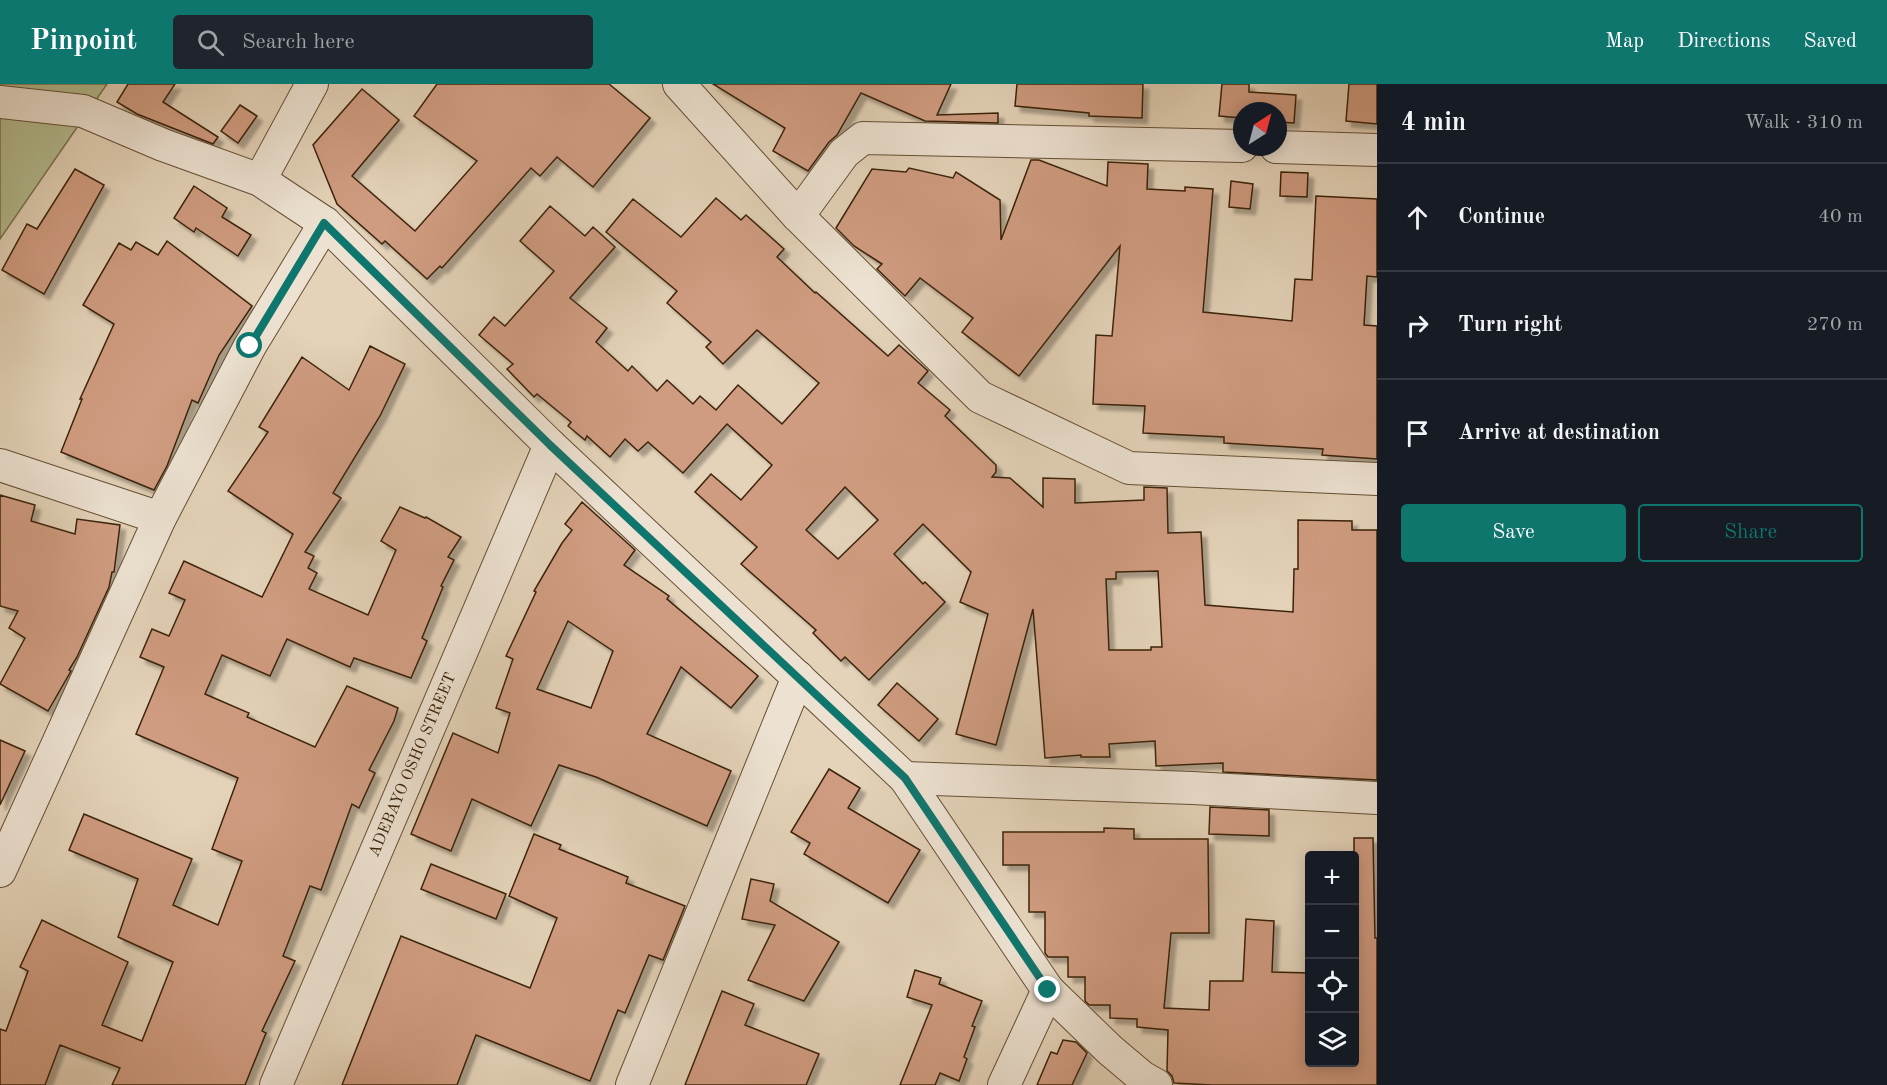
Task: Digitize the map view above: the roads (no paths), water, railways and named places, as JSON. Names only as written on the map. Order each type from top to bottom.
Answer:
[{"type":"street","points":[[260,180],[312,84]]},
{"type":"street","points":[[679,84],[798,216],[980,397],[1129,468],[1377,479]]},
{"type":"street","points":[[0,102],[83,111],[164,145],[260,180],[324,223],[550,445],[905,778],[1048,990],[1110,1050],[1142,1077],[1156,1085]]},
{"type":"street","points":[[798,216],[844,153],[863,138],[1233,146]]},
{"type":"street","points":[[1287,147],[1377,150]]},
{"type":"street","points":[[0,871],[160,518],[250,346],[324,223]]},
{"type":"street","name":"ADEBAYO OSHO STREET","points":[[276,1085],[550,445]]},
{"type":"street","points":[[0,465],[160,518]]},
{"type":"street","points":[[632,1085],[798,677]]},
{"type":"street","points":[[905,778],[1192,788],[1377,798]]},
{"type":"street","points":[[1004,1085],[1048,990]]}]
